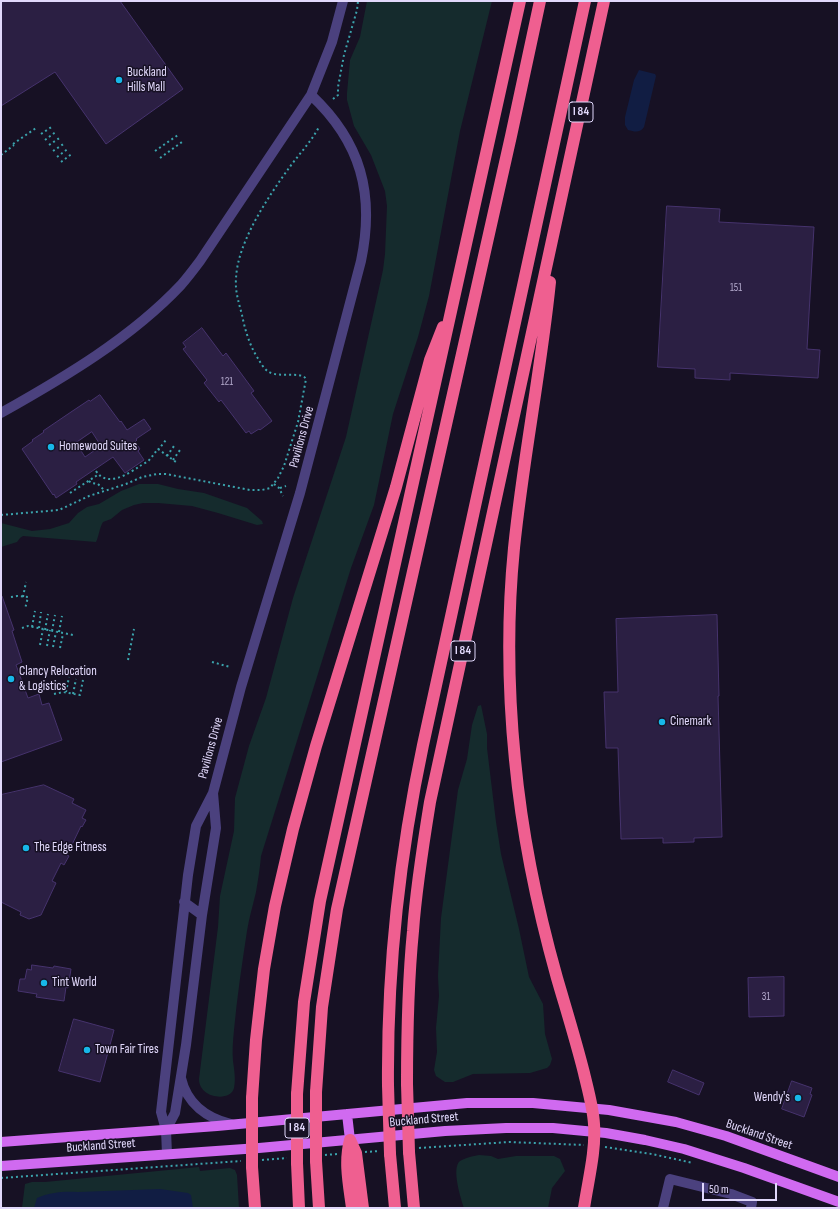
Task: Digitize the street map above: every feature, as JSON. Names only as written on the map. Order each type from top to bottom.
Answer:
[{"type":"highway","name":"I 84","points":[[299,1208],[294,1160],[297,1094],[304,1002],[312,944],[320,901],[454,305],[520,1]]},
{"type":"highway","points":[[318,1208],[319,1158],[316,1092],[322,1007],[337,909],[540,1]]},
{"type":"highway","points":[[395,1208],[387,1153],[389,997],[399,882],[410,810],[585,1]]},
{"type":"highway","name":"I 84","points":[[414,1208],[407,1084],[408,1003],[413,930],[420,866],[430,802],[604,1]]},
{"type":"highway","points":[[556,223],[545,331],[514,550],[510,613],[510,696],[518,786],[533,879],[548,944],[582,1062],[592,1107],[594,1132],[584,1208]]},
{"type":"highway","points":[[255,1208],[252,1163],[252,1098],[257,1026],[264,969],[276,906],[293,829],[316,746],[396,486],[430,360],[437,340],[454,305]]},
{"type":"highway","points":[[350,1140],[347,1149],[347,1162],[352,1208]]},
{"type":"highway","points":[[350,1140],[356,1153],[363,1208]]},
{"type":"main road","name":"Buckland Street","points":[[1,1142],[233,1125],[487,1102],[533,1103],[592,1107],[654,1117],[710,1131],[839,1177]]},
{"type":"main road","points":[[347,1114],[350,1140]]},
{"type":"main road","name":"Buckland Street","points":[[1,1166],[350,1140],[445,1131],[499,1128],[551,1128],[594,1132],[645,1140],[705,1155],[839,1202]]},
{"type":"street","points":[[1,413],[94,357],[131,331],[182,284],[200,261],[311,95],[332,42],[343,1]]},
{"type":"street","name":"Pavilions Drive","points":[[167,1154],[166,1130],[162,1112],[184,902],[196,826],[212,794],[241,688],[304,480],[359,268],[366,233],[367,214],[365,193],[356,159],[348,140],[337,124],[311,95]]},
{"type":"street","name":"Pavilions Drive","points":[[166,1130],[174,1113],[186,1045],[202,915],[216,828],[212,794]]},
{"type":"street","points":[[184,902],[202,915]]},
{"type":"street","name":"Pavilions Drive","points":[[181,1074],[186,1092],[196,1106],[212,1117],[233,1125]]},
{"type":"street","points":[[663,1208],[670,1179],[731,1194],[752,1202],[751,1208]]},
{"type":"path","points":[[333,100],[338,95],[338,86],[344,55],[358,1]]},
{"type":"path","points":[[41,134],[53,126]]},
{"type":"path","points":[[1,515],[54,511],[104,490],[126,484],[142,477],[157,474],[166,474],[250,490],[270,488],[274,484],[290,451],[298,422],[306,379],[301,375],[285,376],[275,374],[267,370],[259,360],[244,325],[236,288],[236,270],[241,252],[261,209],[290,167],[312,140],[319,127]]},
{"type":"path","points":[[1,155],[36,128]]},
{"type":"path","points":[[45,140],[57,131]]},
{"type":"path","points":[[155,151],[178,135]]},
{"type":"path","points":[[49,146],[61,137]]},
{"type":"path","points":[[160,158],[182,142]]},
{"type":"path","points":[[53,151],[66,143]]},
{"type":"path","points":[[57,157],[69,148]]},
{"type":"path","points":[[61,162],[73,154]]},
{"type":"path","points":[[96,471],[110,479],[117,479],[150,460],[166,440]]},
{"type":"path","points":[[167,456],[174,446]]},
{"type":"path","points":[[158,450],[176,462]]},
{"type":"path","points":[[173,460],[180,450]]},
{"type":"path","points":[[70,493],[99,474]]},
{"type":"path","points":[[89,481],[91,483],[98,484],[104,490]]},
{"type":"path","points":[[274,484],[280,488],[283,496]]},
{"type":"path","points":[[280,488],[286,486]]},
{"type":"path","points":[[23,597],[26,582]]},
{"type":"path","points":[[11,597],[28,597],[26,609]]},
{"type":"path","points":[[32,627],[35,611]]},
{"type":"path","points":[[39,628],[41,612]]},
{"type":"path","points":[[40,645],[48,614]]},
{"type":"path","points":[[47,646],[55,615]]},
{"type":"path","points":[[53,647],[62,616]]},
{"type":"path","points":[[22,628],[28,626],[73,635]]},
{"type":"path","points":[[128,660],[134,629]]},
{"type":"path","points":[[60,648],[63,633]]},
{"type":"path","points":[[212,662],[230,667]]},
{"type":"path","points":[[66,692],[69,677]]},
{"type":"path","points":[[73,694],[76,679]]},
{"type":"path","points":[[54,694],[66,692],[80,695],[83,680]]},
{"type":"path","points":[[411,1150],[509,1142],[580,1144]]},
{"type":"path","points":[[617,1149],[652,1154],[696,1164]]},
{"type":"path","points":[[375,1152],[387,1153]]},
{"type":"path","points":[[319,1158],[328,1154]]},
{"type":"path","points":[[1,1178],[294,1160]]},
{"type":"green space","points":[[367,1],[492,1],[460,131],[429,296],[418,337],[393,414],[374,505],[351,568],[261,856],[260,870],[241,968],[233,1049],[235,1078],[234,1088],[232,1092],[222,1097],[209,1094],[204,1091],[200,1086],[199,1079],[218,927],[220,896],[234,831],[235,798],[249,746],[266,698],[293,598],[346,437],[383,270],[387,206],[385,191],[371,155],[354,126],[347,100],[350,60],[360,37]]},
{"type":"green space","points":[[139,484],[158,484],[204,493],[247,508],[262,521],[263,524],[257,525],[192,506],[143,503],[122,510],[111,519],[103,522],[96,542],[23,536],[17,542],[1,547],[1,523],[32,531],[50,529],[69,523],[78,513],[87,507],[99,504],[121,491]]},
{"type":"green space","points":[[481,705],[487,734],[487,748],[501,854],[529,977],[543,1004],[545,1034],[552,1059],[547,1068],[530,1073],[473,1074],[453,1082],[445,1082],[436,1076],[434,1070],[437,1052],[436,1028],[439,996],[438,976],[441,918],[458,790],[467,759],[472,725],[478,706]]},
{"type":"green space","points":[[479,1155],[491,1156],[498,1159],[516,1156],[554,1156],[560,1159],[565,1171],[552,1188],[548,1208],[464,1208],[458,1184],[456,1170],[457,1165],[462,1160]]},
{"type":"green space","points":[[199,1167],[200,1171],[230,1168],[235,1170],[237,1175],[239,1208],[22,1208],[25,1184],[32,1182]]},
{"type":"water","points":[[639,70],[655,74],[656,76],[644,127],[635,132],[628,130],[625,125],[625,117],[634,80]]},
{"type":"water","points":[[160,1189],[188,1193],[191,1195],[193,1208],[34,1208],[37,1198],[58,1192]]},
{"type":"building","name":"Buckland Hills Mall","points":[[1,1],[120,1],[183,89],[106,144],[55,72],[1,106]]},
{"type":"building","points":[[667,206],[720,209],[719,222],[814,227],[807,349],[820,350],[818,378],[730,373],[730,380],[695,378],[695,369],[658,367]]},
{"type":"building","points":[[202,328],[223,356],[226,353],[254,391],[251,393],[272,421],[260,430],[259,429],[251,434],[249,431],[246,433],[221,400],[219,402],[204,383],[207,380],[183,349],[186,347],[183,343]]},
{"type":"building","name":"Homewood Suites","points":[[100,395],[127,430],[144,419],[151,429],[136,439],[137,440],[135,442],[140,449],[138,451],[144,460],[125,473],[113,457],[76,482],[77,484],[56,498],[22,449],[44,432],[43,431],[89,400],[90,401]],"holes":[[[92,432],[101,446],[85,457],[76,443]]]},
{"type":"building","name":"Clancy Relocation & Logistics","points":[[1,596],[14,630],[12,631],[22,662],[16,665],[28,698],[39,694],[42,705],[49,703],[62,740],[1,762]]},
{"type":"building","name":"Cinemark","points":[[717,615],[722,837],[694,838],[694,842],[663,843],[663,838],[621,839],[618,748],[606,748],[604,692],[618,692],[616,619]]},
{"type":"building","points":[[44,785],[74,799],[72,803],[86,810],[82,818],[86,820],[82,827],[81,826],[67,855],[69,856],[64,865],[61,863],[52,881],[56,883],[41,915],[29,919],[20,915],[21,912],[1,902],[1,795]]},
{"type":"building","name":"Tint World","points":[[32,965],[53,968],[54,966],[71,969],[64,1001],[36,997],[37,994],[18,991],[20,979],[25,979],[27,969],[31,970]]},
{"type":"building","points":[[784,977],[784,1016],[749,1017],[748,978]]},
{"type":"building","name":"Town Fair Tires","points":[[74,1019],[114,1030],[100,1082],[59,1071]]},
{"type":"building","points":[[673,1070],[704,1083],[699,1095],[668,1082]]},
{"type":"building","name":"Wendy's","points":[[792,1081],[812,1088],[810,1094],[812,1095],[804,1117],[782,1109]]},
{"type":"place","name":"Buckland Hills Mall","points":[[119,80]]},
{"type":"place","name":"Homewood Suites","points":[[51,447]]},
{"type":"place","name":"Clancy Relocation & Logistics","points":[[11,679]]},
{"type":"place","name":"Cinemark","points":[[662,722]]},
{"type":"place","name":"The Edge Fitness","points":[[26,848]]},
{"type":"place","name":"Tint World","points":[[44,983]]},
{"type":"place","name":"Town Fair Tires","points":[[87,1050]]},
{"type":"place","name":"Wendy's","points":[[798,1098]]}]
